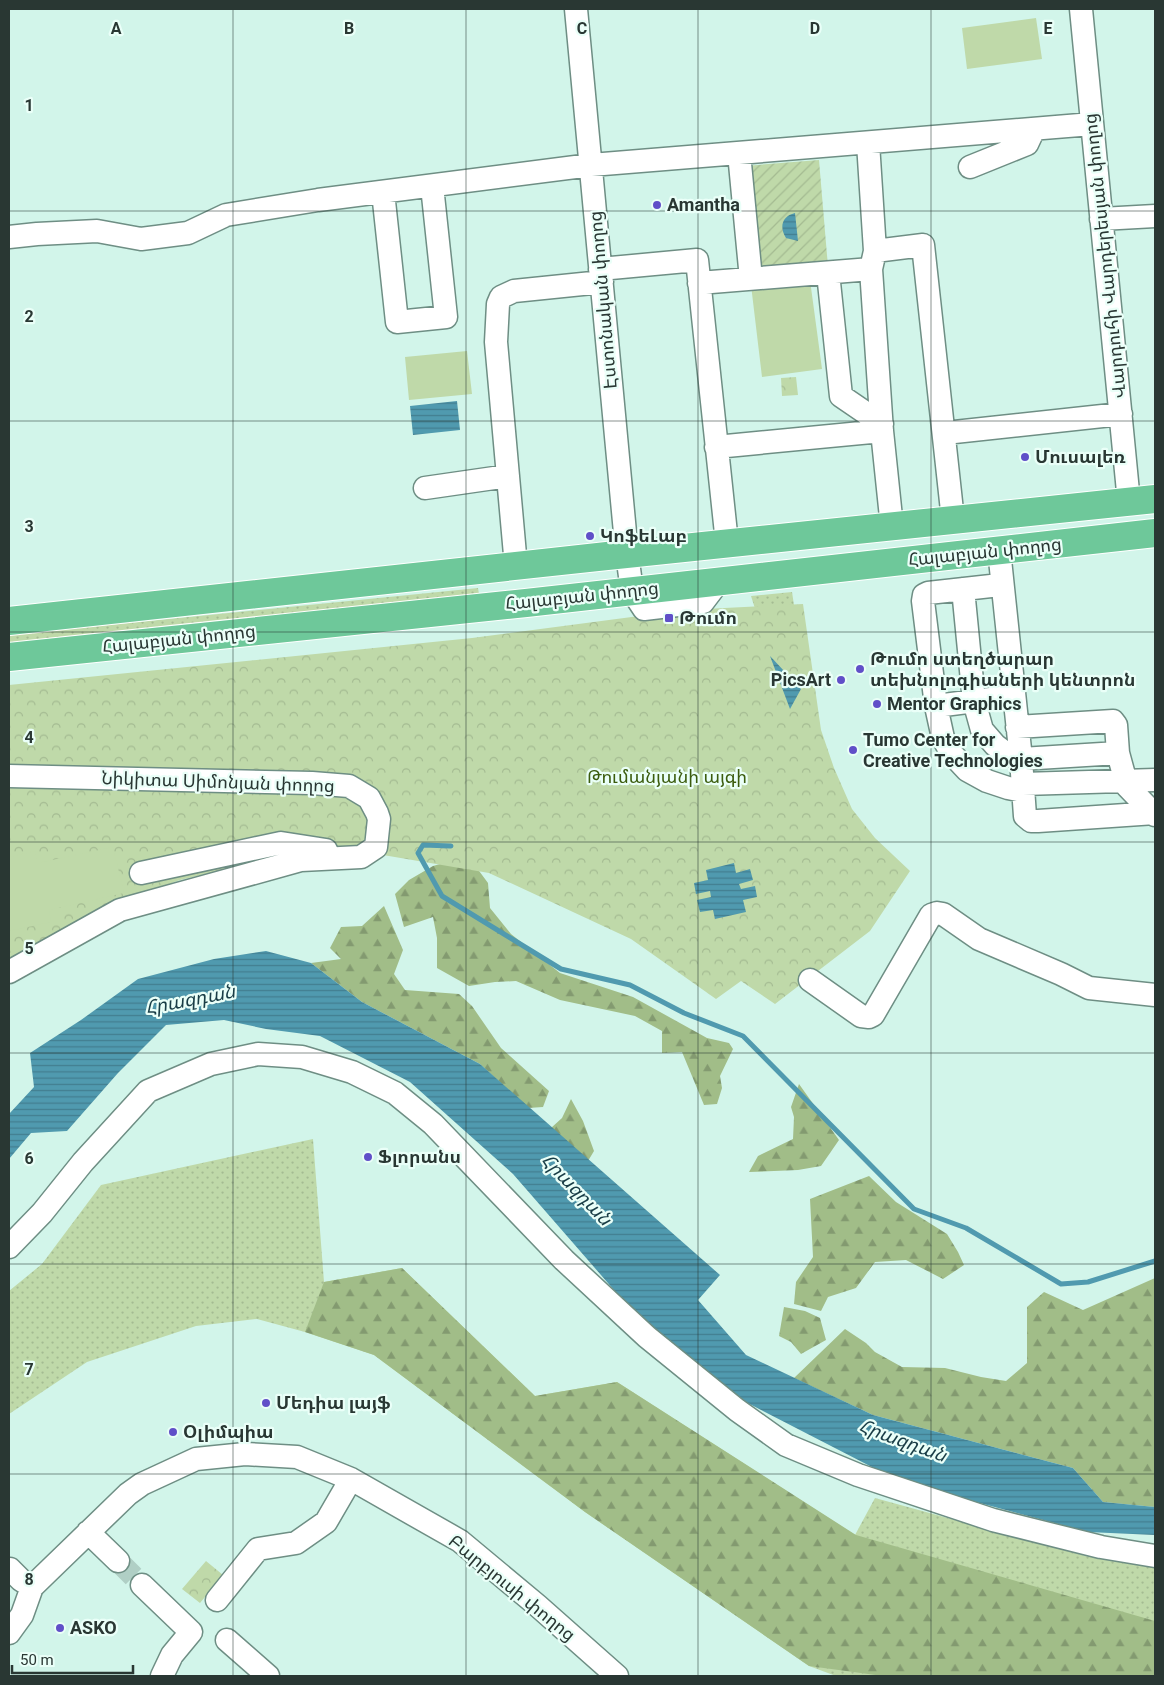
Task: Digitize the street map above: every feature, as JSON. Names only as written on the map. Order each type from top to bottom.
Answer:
[{"type":"main road","name":"Հալաբյան փողոց","points":[[9,621],[727,543],[1142,501]]},
{"type":"main road","name":"Հալաբյան փողոց","points":[[9,657],[1155,533]]},
{"type":"street","name":"Էստոնական փողոց","points":[[576,9],[632,591]]},
{"type":"street","name":"Վարդուհի Վարդերեսյան փողոց","points":[[1081,9],[1121,414],[1142,501]]},
{"type":"street","points":[[9,237],[97,231],[141,239],[188,233],[226,215],[318,200],[591,165],[1092,124]]},
{"type":"street","points":[[970,166],[1027,144],[1034,129]]},
{"type":"street","points":[[868,143],[882,427],[892,527]]},
{"type":"street","points":[[739,153],[751,279]]},
{"type":"street","points":[[382,192],[397,322],[446,317],[432,186]]},
{"type":"street","points":[[1102,219],[1155,216]]},
{"type":"street","points":[[699,283],[828,273],[924,245],[954,520]]},
{"type":"street","points":[[516,566],[496,342],[498,304],[501,297],[514,290],[697,260],[727,543]]},
{"type":"street","points":[[828,273],[841,396],[882,427]]},
{"type":"street","points":[[945,433],[1121,414]]},
{"type":"street","points":[[716,447],[882,427]]},
{"type":"street","points":[[425,488],[508,476]]},
{"type":"street","points":[[999,550],[1021,759],[1025,816],[1031,822],[1155,814]]},
{"type":"street","points":[[991,586],[924,595],[923,601],[936,706],[943,738],[952,754],[967,770],[987,781],[1023,788],[1155,780]]},
{"type":"street","points":[[963,589],[974,701],[982,730],[995,745],[1007,754],[1021,759],[1118,753]]},
{"type":"street","points":[[936,706],[1014,696]]},
{"type":"street","points":[[1017,727],[1113,720],[1116,725],[1118,753],[1127,786],[1155,814]]},
{"type":"street","name":"Նիկիտա Սիմոնյան փողոց","points":[[9,776],[349,786],[369,798],[379,819],[376,847],[361,857]]},
{"type":"street","points":[[141,873],[281,843],[308,846],[361,857]]},
{"type":"street","points":[[9,972],[120,910],[301,860],[361,857]]},
{"type":"street","points":[[810,980],[861,1016],[869,1017],[873,1015],[931,915],[937,912],[943,914],[979,939],[1090,988],[1155,995]]},
{"type":"street","points":[[9,1247],[42,1213],[83,1162],[148,1091],[211,1064],[258,1054],[302,1057],[352,1072],[395,1093],[433,1124],[564,1260],[648,1337],[737,1410],[786,1445],[858,1475],[993,1520],[1101,1547],[1155,1556]]},
{"type":"street","name":"Բարբյուսի փողոց","points":[[9,1633],[22,1615],[32,1587],[128,1494],[142,1484],[196,1459],[245,1454],[297,1458],[352,1479],[460,1541],[538,1606],[616,1676]]},
{"type":"street","points":[[217,1600],[258,1548],[296,1543],[326,1522],[352,1479]]},
{"type":"street","points":[[88,1532],[118,1561]]},
{"type":"street","points":[[10,1569],[21,1580],[32,1587]]},
{"type":"street","points":[[142,1585],[191,1632],[172,1655],[162,1676]]},
{"type":"street","points":[[227,1640],[268,1676]]},
{"type":"green space","points":[[1036,18],[1042,59],[967,69],[962,28]]},
{"type":"green space","points":[[819,160],[828,267],[755,274],[745,166]]},
{"type":"green space","points":[[810,280],[822,369],[762,377],[751,285]]},
{"type":"green space","points":[[467,351],[472,394],[409,400],[405,357]]},
{"type":"green space","points":[[796,377],[798,395],[782,396],[781,378]]},
{"type":"green space","points":[[478,588],[479,594],[9,646],[9,635]]},
{"type":"green space","points":[[792,592],[799,638],[769,652],[751,596]]},
{"type":"green space","name":"Թումանյանի այգի","points":[[803,604],[821,730],[834,768],[852,809],[875,838],[910,871],[870,931],[775,1004],[741,981],[716,999],[631,939],[489,873],[330,846],[180,880],[108,906],[9,960],[9,685],[472,638],[685,610]]},
{"type":"green space","points":[[113,847],[124,893],[49,910],[51,922],[9,931],[9,857],[35,851],[38,863]]},
{"type":"green space","points":[[468,856],[488,883],[490,908],[511,934],[560,973],[633,997],[707,1038],[729,1043],[733,1049],[720,1076],[722,1088],[717,1104],[704,1105],[682,1052],[662,1053],[662,1031],[635,1016],[560,1000],[516,981],[469,986],[437,968],[437,938],[433,917],[404,927],[395,894],[409,880],[433,866]]},
{"type":"green space","points":[[384,906],[403,950],[394,974],[405,990],[459,994],[472,1006],[501,1048],[549,1091],[543,1107],[528,1108],[480,1064],[362,1002],[311,963],[341,959],[330,948],[341,927],[362,926]]},
{"type":"green space","points":[[799,1084],[839,1140],[821,1166],[798,1170],[749,1172],[758,1156],[793,1139],[794,1117],[791,1107]]},
{"type":"green space","points":[[571,1099],[583,1121],[594,1151],[588,1161],[551,1128],[562,1118]]},
{"type":"green space","points":[[313,1139],[324,1282],[402,1268],[535,1396],[617,1382],[855,1535],[875,1498],[1086,1556],[1155,1563],[1155,1676],[836,1676],[809,1666],[585,1512],[374,1355],[305,1332],[257,1319],[196,1326],[87,1362],[9,1414],[9,1291],[42,1264],[101,1185]]},
{"type":"green space","points":[[869,1176],[896,1202],[947,1234],[964,1265],[943,1279],[906,1260],[875,1262],[856,1288],[828,1297],[821,1311],[794,1304],[796,1282],[813,1257],[810,1199]]},
{"type":"green space","points":[[402,1268],[535,1396],[617,1382],[856,1535],[1155,1621],[1155,1676],[883,1676],[809,1666],[585,1512],[374,1355],[305,1332],[324,1282]]},
{"type":"green space","points":[[1155,1278],[1155,1507],[1103,1502],[1073,1468],[873,1415],[794,1378],[845,1329],[866,1343],[875,1352],[902,1367],[945,1368],[1006,1381],[1027,1363],[1027,1307],[1044,1292],[1083,1310]]},
{"type":"green space","points":[[784,1307],[805,1311],[820,1318],[826,1340],[801,1354],[791,1342],[779,1336]]},
{"type":"green space","points":[[206,1561],[223,1575],[200,1603],[182,1589]]},
{"type":"water","points":[[795,213],[798,241],[786,238],[782,226],[787,217]]},
{"type":"water","points":[[457,401],[460,430],[413,435],[410,406]]},
{"type":"water","points":[[770,656],[801,689],[790,709]]},
{"type":"water","points":[[734,863],[736,873],[750,869],[753,880],[739,884],[741,889],[755,886],[757,897],[743,900],[746,912],[715,919],[713,910],[700,912],[697,900],[711,897],[710,891],[696,894],[694,883],[708,880],[706,870]]},
{"type":"water","name":"Հրազդան","points":[[266,951],[311,963],[362,1002],[480,1064],[720,1275],[698,1300],[746,1355],[873,1415],[1073,1468],[1103,1502],[1155,1507],[1155,1535],[1088,1532],[901,1482],[734,1396],[641,1321],[513,1174],[410,1082],[320,1036],[266,1029],[224,1020],[166,1025],[118,1073],[67,1131],[31,1133],[9,1159],[9,1114],[34,1087],[30,1053],[81,1020],[138,979],[214,959]]},
{"type":"waterway","points":[[451,846],[423,845],[418,853],[442,896],[561,969],[630,985],[684,1013],[743,1036],[914,1209],[966,1228],[1061,1284],[1088,1282],[1155,1261]]},
{"type":"tunnel","points":[[118,1561],[142,1585]]},
{"type":"place","name":"Amantha","points":[[657,205]]},
{"type":"place","name":"Մուսալեռ","points":[[1025,457]]},
{"type":"place","name":"ԿոֆեԼաբ","points":[[590,536]]},
{"type":"place","name":"Թումո","points":[[669,618]]},
{"type":"place","name":"Թումո ստեղծարար տեխնոլոգիաների կենտրոն","points":[[860,669]]},
{"type":"place","name":"PicsArt","points":[[841,680]]},
{"type":"place","name":"Mentor Graphics","points":[[877,704]]},
{"type":"place","name":"Tumo Center for Creative Technologies","points":[[853,750]]},
{"type":"place","name":"Ֆլորանս","points":[[368,1157]]},
{"type":"place","name":"Մեդիա լայֆ","points":[[266,1403]]},
{"type":"place","name":"Օլիմպիա","points":[[173,1432]]},
{"type":"place","name":"ASKO","points":[[60,1628]]}]
